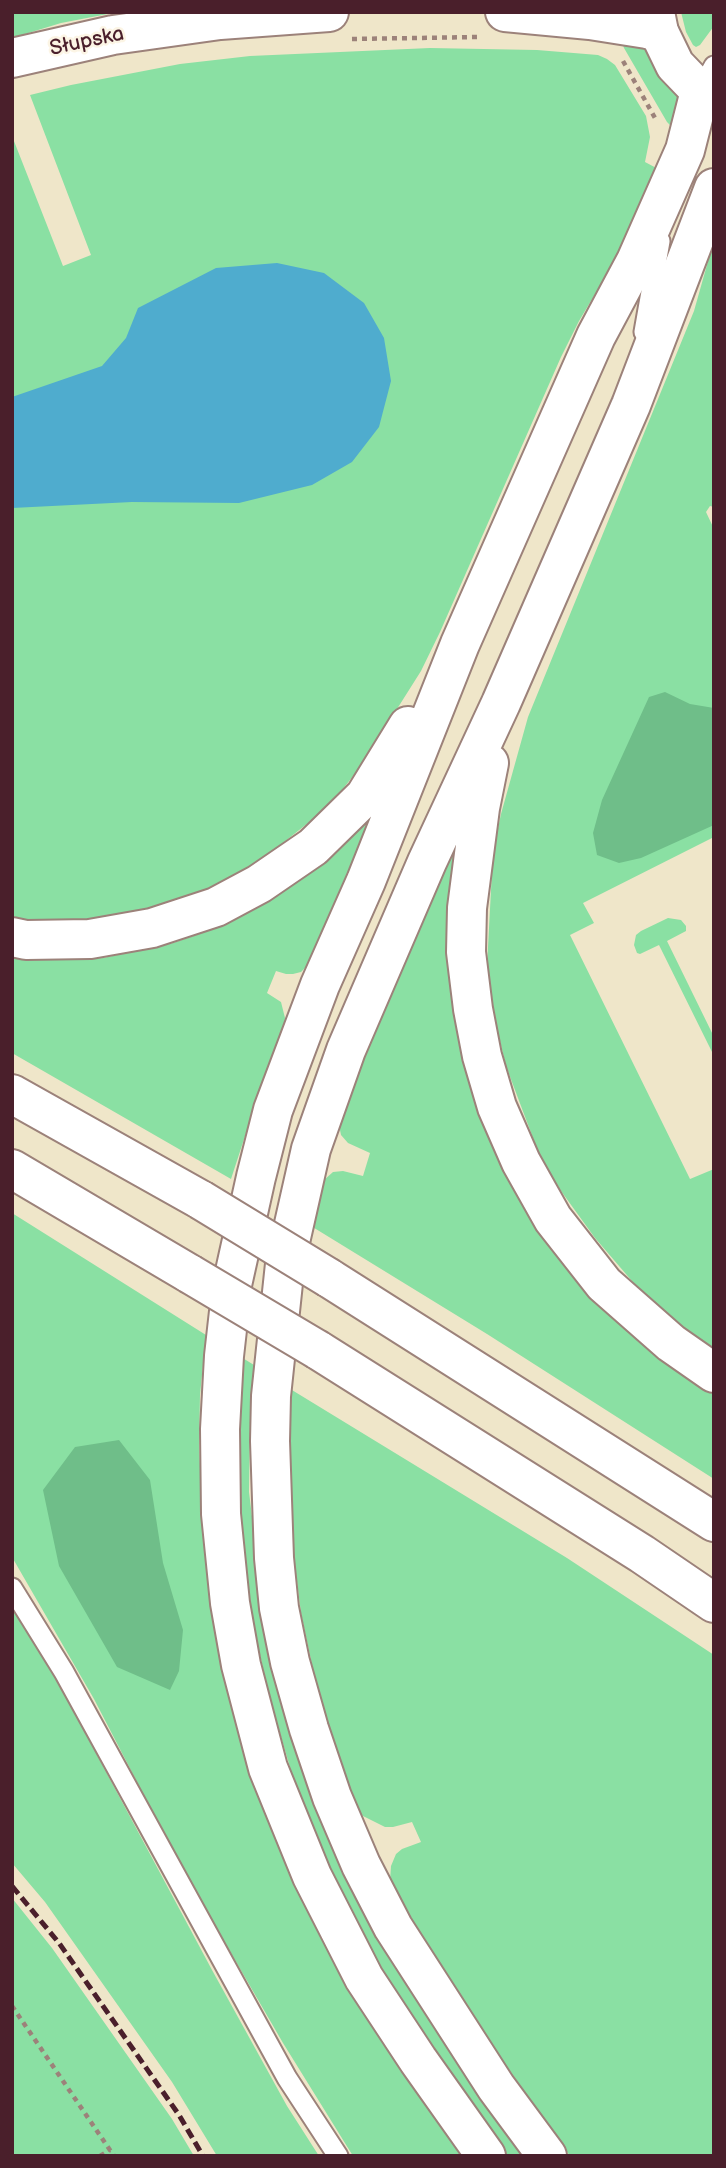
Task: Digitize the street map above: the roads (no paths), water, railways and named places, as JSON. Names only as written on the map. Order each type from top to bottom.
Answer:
[{"type":"main road","name":"Słupska","points":[[12,58],[113,35],[220,20],[338,26]]},
{"type":"main road","points":[[486,2156],[418,2060],[365,1978],[312,1876],[268,1768],[241,1665],[230,1603],[221,1514],[221,1416],[232,1285],[273,1110],[320,985],[366,881],[460,644],[596,336],[636,261],[709,86],[675,65],[657,22],[647,29],[590,20],[497,25]]},
{"type":"main road","points":[[547,2156],[496,2087],[393,1927],[361,1865],[332,1797],[290,1662],[279,1608],[270,1454],[271,1396],[285,1264],[311,1149],[346,1050],[631,405],[714,188]]},
{"type":"main road","points":[[12,937],[26,940],[90,939],[152,928],[216,906],[259,884],[313,848],[365,796],[460,644]]},
{"type":"main road","points":[[501,703],[480,808],[467,908],[466,951],[482,1056],[497,1107],[522,1162],[553,1219],[604,1284],[671,1343],[714,1373]]},
{"type":"main road","points":[[12,1094],[201,1200],[329,1278],[714,1522]]},
{"type":"main road","points":[[12,1169],[318,1350],[714,1603]]},
{"type":"lane","points":[[631,405],[678,164]]},
{"type":"lane","points":[[12,1588],[64,1672],[287,2078],[338,2156]]},
{"type":"water","points":[[277,263],[324,273],[364,303],[384,338],[391,381],[379,427],[352,462],[312,485],[239,503],[132,502],[12,508],[12,397],[102,366],[126,338],[138,308],[216,268]]},
{"type":"railway","points":[[12,1886],[59,1943],[179,2115],[203,2156]]}]
